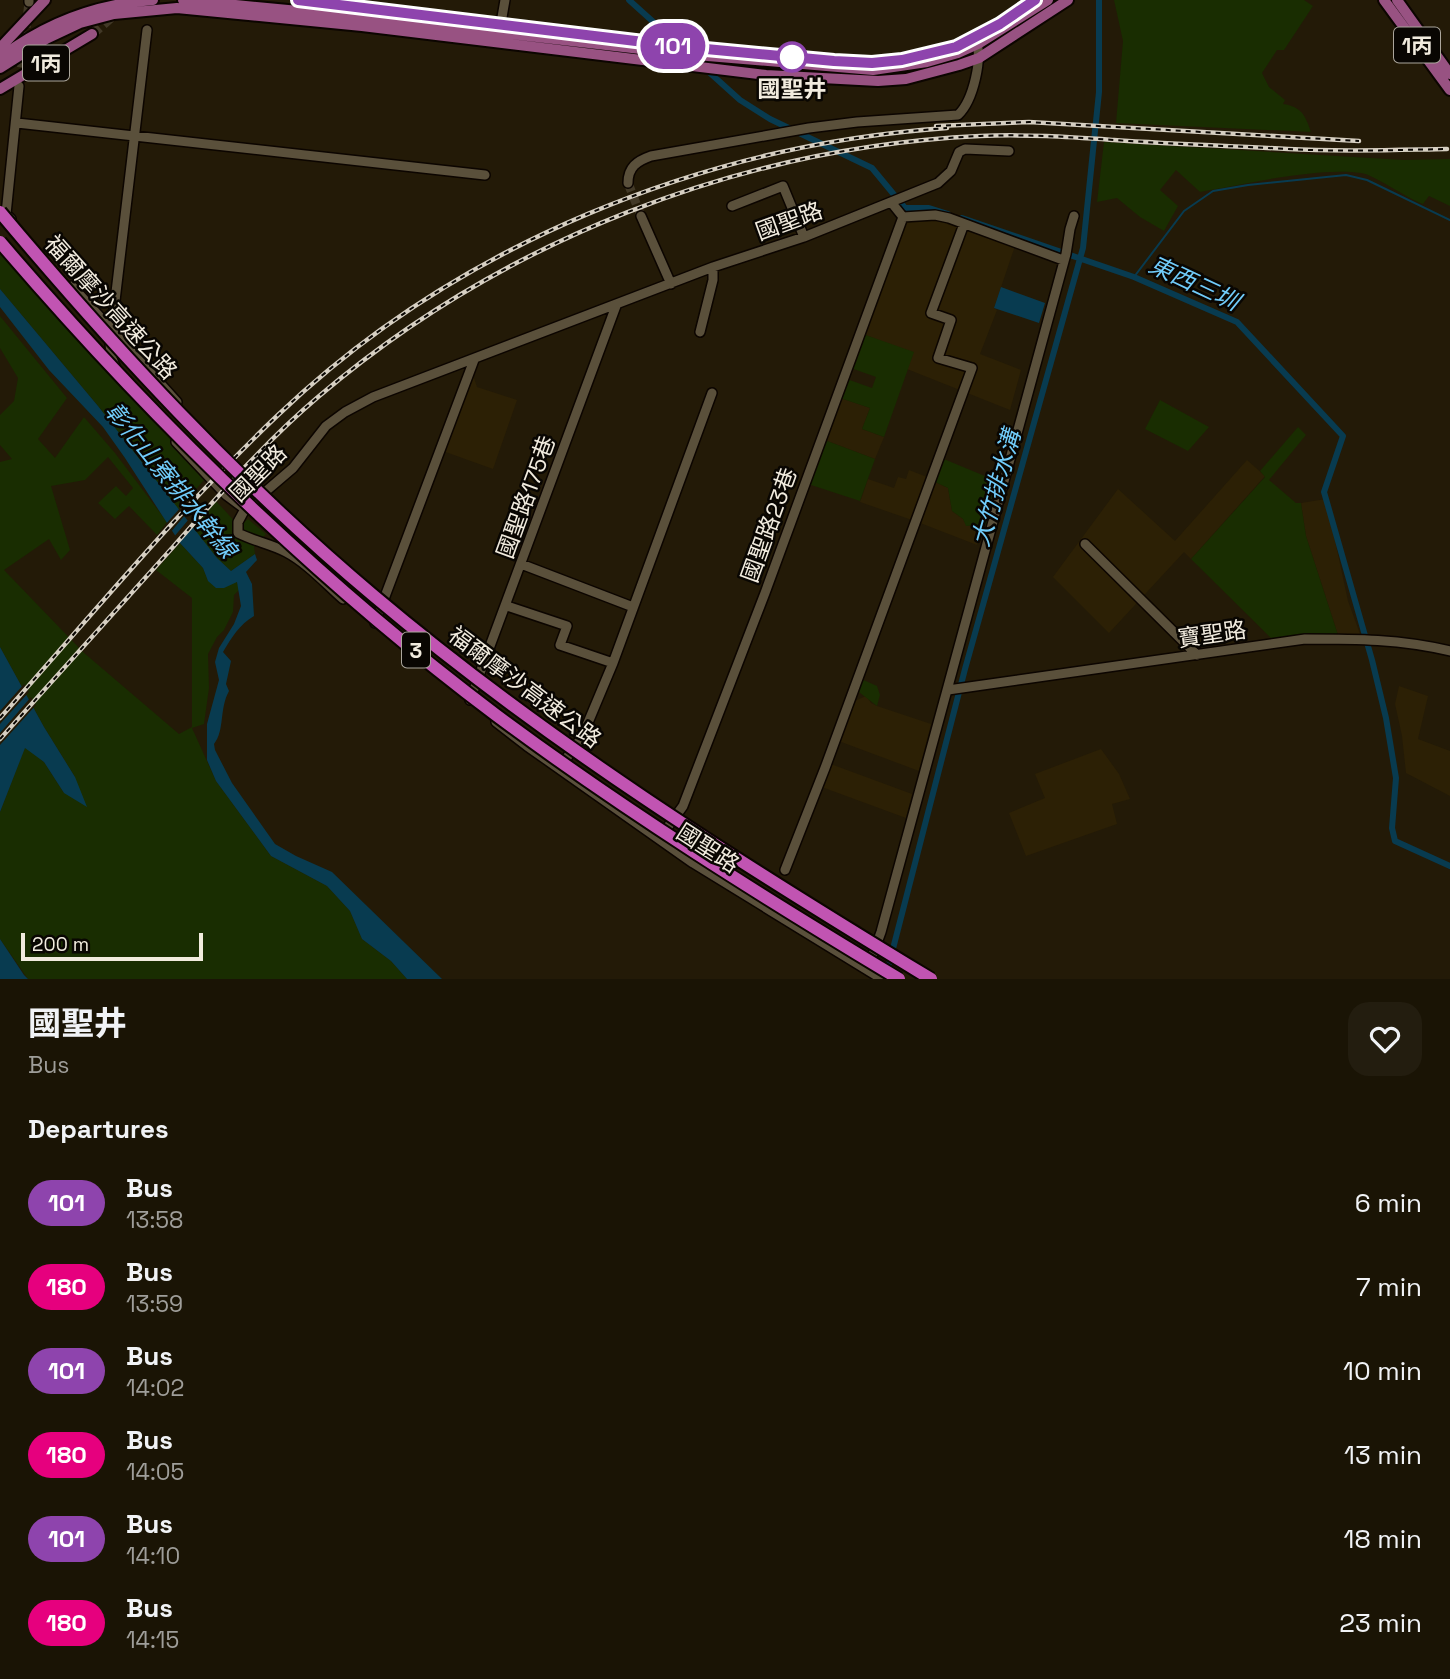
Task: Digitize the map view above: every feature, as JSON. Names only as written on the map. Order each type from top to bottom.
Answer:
[{"type":"highway","name":"福爾摩沙高速公路","points":[[2,211],[147,379],[268,502],[372,595],[510,704],[647,801],[763,877],[931,979]]},
{"type":"highway","name":"福爾摩沙高速公路","points":[[0,242],[83,335],[231,487],[316,567],[369,612],[495,713],[631,810],[734,879],[899,979]]},
{"type":"main road","name":"1丙","points":[[0,48],[45,0]]},
{"type":"main road","points":[[0,58],[39,32],[72,17],[112,6],[153,0]]},
{"type":"main road","points":[[183,0],[376,18],[576,46],[766,78],[878,81],[906,79],[979,58],[1068,0]]},
{"type":"main road","points":[[0,68],[37,44],[80,23],[153,9],[223,11],[360,30],[767,58],[873,70],[927,62],[977,40],[1048,0]]},
{"type":"main road","name":"1丙","points":[[1384,0],[1450,90]]},
{"type":"main road","name":"1丙","points":[[1397,0],[1450,74]]},
{"type":"main road","name":"1丙","points":[[0,89],[92,34]]},
{"type":"main road","points":[[766,78],[767,58]]},
{"type":"street","points":[[501,23],[505,0]]},
{"type":"street","points":[[147,30],[111,356],[117,371],[153,416],[226,495],[245,509]]},
{"type":"street","points":[[628,183],[634,164],[651,156],[809,128],[958,115],[964,109],[978,68],[977,40]]},
{"type":"street","points":[[19,86],[17,123],[2,211],[177,402]]},
{"type":"street","points":[[17,123],[485,175]]},
{"type":"street","name":"國聖路","points":[[882,979],[659,840],[470,701],[293,556],[238,533],[238,522],[245,509],[293,468],[326,426],[373,397],[713,267],[804,237],[938,183],[951,171],[959,152],[965,149],[1009,151]]},
{"type":"street","points":[[732,206],[783,186],[804,237]]},
{"type":"street","points":[[891,202],[903,218],[935,215],[1063,260]]},
{"type":"street","points":[[641,216],[671,284]]},
{"type":"street","points":[[868,970],[948,690],[1074,216]]},
{"type":"street","name":"國聖路23巷","points":[[659,840],[683,806],[765,593],[903,218]]},
{"type":"street","points":[[785,870],[972,368],[938,358],[951,320],[931,313],[964,224]]},
{"type":"street","points":[[700,332],[713,280],[713,267]]},
{"type":"street","name":"國聖路175巷","points":[[470,701],[616,306]]},
{"type":"street","points":[[374,625],[474,359]]},
{"type":"street","points":[[559,769],[582,737],[613,663],[712,393]]},
{"type":"street","points":[[1085,544],[1197,655]]},
{"type":"street","points":[[522,564],[633,607]]},
{"type":"street","points":[[507,606],[567,626],[560,645],[613,663]]},
{"type":"street","name":"寶聖路","points":[[948,690],[1305,639],[1364,638],[1410,643],[1450,652]]},
{"type":"shaded area","points":[[924,214],[1016,243],[994,308],[997,310],[980,354],[1021,370],[1010,410],[907,369],[913,353],[860,333],[902,220]]},
{"type":"shaded area","points":[[473,375],[477,387],[517,400],[493,469],[440,450]]},
{"type":"shaded area","points":[[837,397],[870,408],[862,429],[884,437],[875,459],[822,439]]},
{"type":"shaded area","points":[[1247,460],[1265,476],[1191,559],[1184,552],[1109,633],[1053,577],[1118,489],[1175,541]]},
{"type":"shaded area","points":[[909,470],[927,477],[912,520],[860,502],[868,479],[894,488],[898,477],[906,479]]},
{"type":"shaded area","points":[[931,480],[948,488],[952,511],[963,519],[967,526],[980,526],[977,545],[915,521]]},
{"type":"shaded area","points":[[1326,499],[1348,601],[1360,634],[1338,635],[1306,536],[1301,503]]},
{"type":"shaded area","points":[[1399,686],[1428,696],[1418,739],[1450,751],[1450,796],[1406,773],[1395,704]]},
{"type":"shaded area","points":[[866,696],[877,706],[931,724],[919,771],[836,740],[850,703]]},
{"type":"shaded area","points":[[1101,749],[1119,774],[1130,799],[1112,804],[1117,824],[1026,856],[1009,813],[1045,798],[1035,774]]},
{"type":"shaded area","points":[[828,763],[912,794],[906,818],[819,786]]},
{"type":"green space","points":[[1114,0],[1304,0],[1313,6],[1284,50],[1277,50],[1262,73],[1269,87],[1285,100],[1283,104],[1295,107],[1302,113],[1311,132],[1116,123],[1123,41]]},
{"type":"green space","points":[[1104,142],[1404,160],[1450,159],[1450,206],[1429,196],[1423,204],[1361,173],[1303,174],[1200,192],[1176,170],[1160,190],[1178,206],[1164,231],[1140,217],[1117,198],[1097,202]]},
{"type":"green space","points":[[0,239],[210,473],[178,510],[98,406],[0,289]]},
{"type":"green space","points":[[0,316],[67,398],[38,439],[55,458],[84,417],[167,522],[157,535],[129,506],[115,519],[98,503],[116,486],[126,496],[133,488],[108,457],[85,480],[51,486],[70,550],[61,560],[49,539],[4,570],[83,652],[179,734],[192,727],[192,598],[156,570],[180,543],[203,568],[208,581],[236,581],[240,589],[234,595],[233,612],[208,654],[209,688],[204,724],[192,728],[216,781],[271,856],[327,886],[350,911],[362,939],[391,961],[407,979],[28,979],[0,939],[0,812],[25,747],[44,762],[64,793],[75,777],[0,647],[0,462],[12,459],[0,445],[0,415],[14,401],[18,378],[0,348]]},
{"type":"green space","points":[[860,333],[914,352],[884,437],[862,429],[870,408],[837,397],[844,378],[872,388],[876,377],[848,367]]},
{"type":"green space","points":[[1160,400],[1209,427],[1188,451],[1145,429]]},
{"type":"green space","points":[[1298,427],[1306,435],[1269,480],[1296,503],[1301,503],[1306,536],[1338,635],[1291,636],[1274,641],[1191,559],[1265,477],[1260,471]]},
{"type":"green space","points":[[822,439],[875,459],[860,501],[808,484]]},
{"type":"green space","points":[[939,457],[992,479],[998,478],[1000,467],[1004,468],[993,524],[966,526],[963,519],[952,511],[948,488],[931,480]]},
{"type":"green space","points":[[216,501],[239,526],[248,519],[266,534],[254,547],[255,554],[231,571],[192,528]]},
{"type":"green space","points":[[859,678],[877,686],[880,695],[877,706],[855,689]]},
{"type":"water","points":[[1001,287],[1045,303],[1039,323],[994,308]]},
{"type":"water","points":[[0,289],[98,406],[217,558],[231,571],[255,554],[257,560],[246,572],[252,584],[254,616],[240,627],[223,652],[231,661],[226,684],[229,691],[220,732],[214,744],[215,750],[232,783],[275,844],[332,872],[442,979],[407,979],[391,961],[362,939],[350,911],[327,886],[271,856],[216,781],[207,760],[207,724],[219,680],[215,662],[219,648],[234,624],[241,606],[237,582],[224,588],[216,588],[208,581],[203,568],[180,543],[103,427],[49,370],[0,307]]},
{"type":"water","points":[[0,647],[75,777],[87,807],[64,793],[44,762],[25,748],[0,812]]},
{"type":"water","points":[[0,939],[24,975],[28,979],[0,979]]},
{"type":"pier","points":[[181,507],[186,514],[170,533],[165,525]]},
{"type":"pier","points":[[189,519],[194,526],[177,545],[173,538]]},
{"type":"pier","points":[[24,684],[29,692],[0,724],[0,711]]},
{"type":"pier","points":[[31,697],[36,705],[0,745],[0,733]]},
{"type":"waterway","name":"東西三圳","points":[[629,0],[740,100],[770,119],[872,168],[905,208],[929,208],[948,214]]},
{"type":"waterway","name":"大竹排水溝","points":[[887,972],[965,669],[1083,248],[1099,92],[1099,0]]},
{"type":"waterway","points":[[1134,277],[1184,211],[1213,191],[1346,175],[1367,180],[1450,220]]},
{"type":"waterway","name":"東西三圳","points":[[962,218],[1134,277],[1237,322],[1343,436],[1324,492],[1386,718],[1396,778],[1392,828],[1395,841],[1450,866]]},
{"type":"tunnel","points":[[20,81],[29,2]]},
{"type":"tunnel","points":[[92,34],[116,13]]},
{"type":"tunnel","points":[[628,183],[641,216]]},
{"type":"railway","points":[[936,126],[1029,122],[1359,141]]},
{"type":"railway","points":[[0,718],[136,564],[241,451],[348,355],[423,301],[503,254],[587,214],[675,181],[764,156],[855,138],[947,128]]},
{"type":"railway","points":[[0,739],[243,469],[318,397],[389,341],[465,292],[545,249],[628,212],[713,182],[801,159],[890,144],[980,136],[1047,136],[1308,150],[1447,149]]},
{"type":"bus line","name":"101","points":[[298,0],[685,47],[872,63],[924,56],[956,47],[1000,24],[1035,0]]},
{"type":"place","name":"國聖井","points":[[792,57]]},
{"type":"water label","name":"彰化山寮排水幹線","points":[[171,480]]}]
